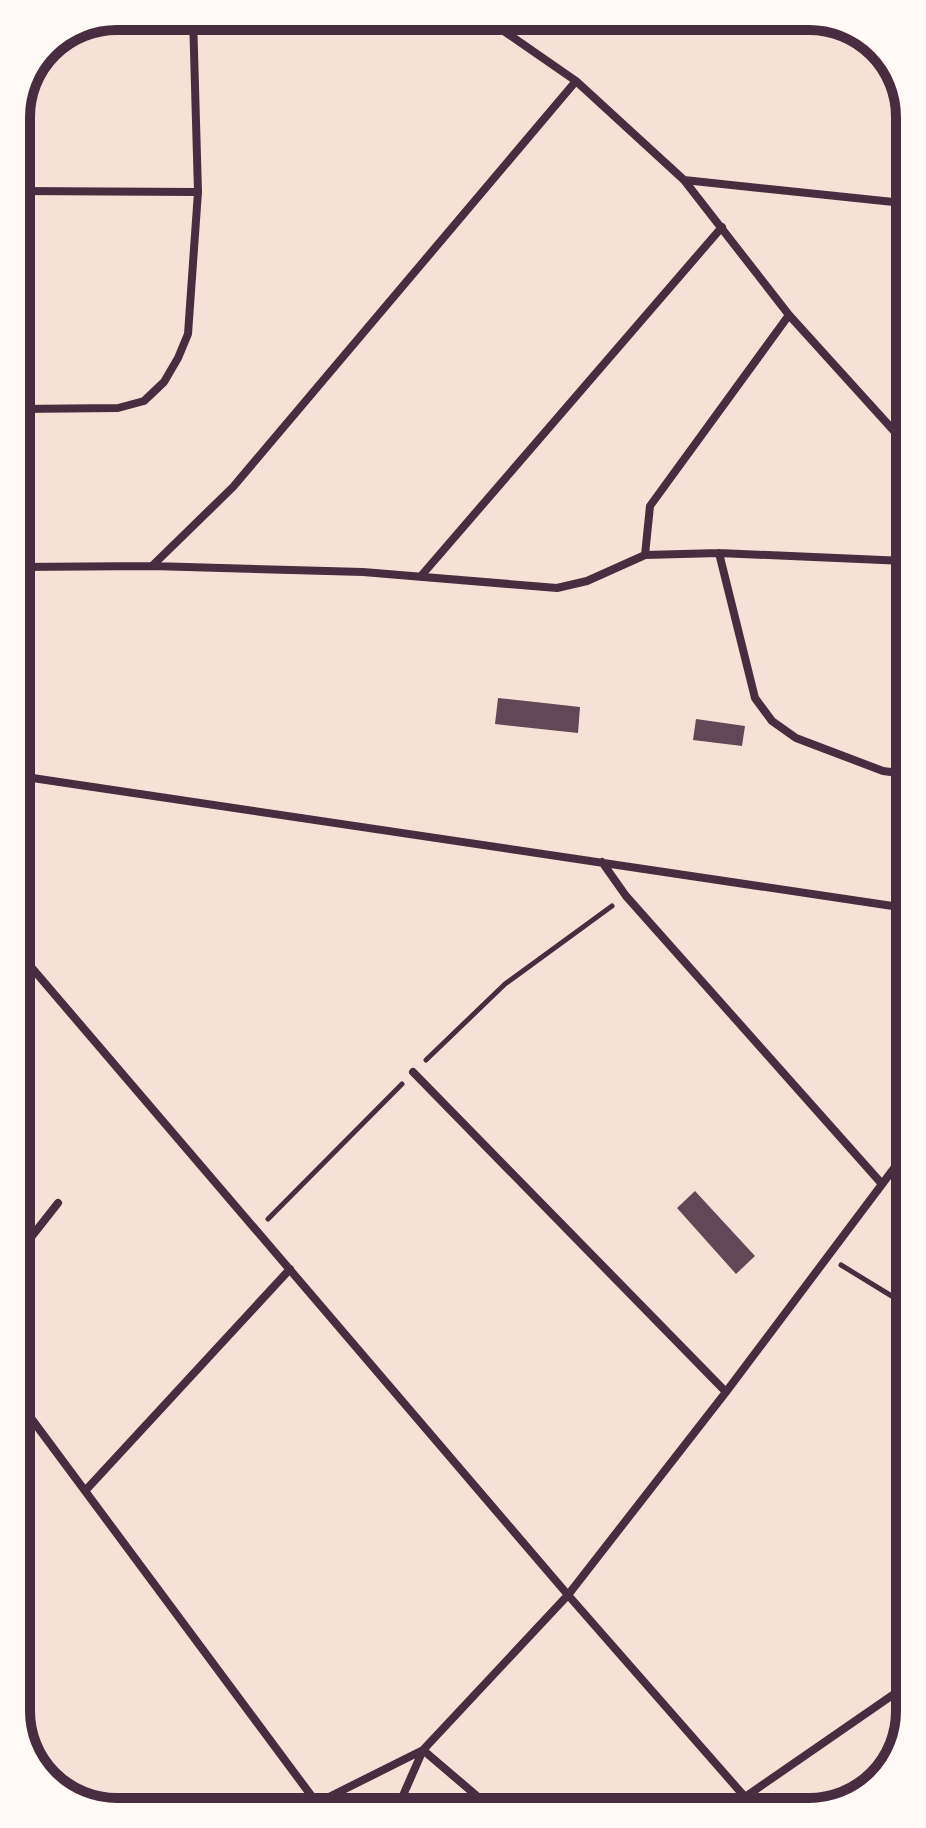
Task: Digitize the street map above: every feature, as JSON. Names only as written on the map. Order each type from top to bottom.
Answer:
[{"type":"street","points":[[30,409],[118,408],[144,401],[164,382],[188,334],[198,192],[193,30]]},
{"type":"street","points":[[502,30],[576,81],[684,180],[789,315],[896,432]]},
{"type":"street","points":[[152,566],[233,487],[576,81]]},
{"type":"street","points":[[684,180],[896,202]]},
{"type":"street","points":[[30,191],[198,192]]},
{"type":"street","points":[[421,576],[722,227]]},
{"type":"street","points":[[645,555],[650,506],[789,315]]},
{"type":"street","points":[[890,424],[896,424]]},
{"type":"street","points":[[30,567],[152,566],[421,576],[557,588],[587,581],[645,555],[719,553],[896,561]]},
{"type":"street","points":[[719,553],[755,698],[772,721],[796,738],[883,771],[896,773]]},
{"type":"street","points":[[30,778],[896,906]]},
{"type":"street","points":[[602,862],[626,896],[882,1184]]},
{"type":"street","points":[[30,968],[745,1797],[896,1693]]},
{"type":"street","points":[[413,1072],[726,1392]]},
{"type":"street","points":[[402,1798],[423,1750],[568,1595],[896,1166]]},
{"type":"street","points":[[30,1239],[58,1203]]},
{"type":"street","points":[[85,1491],[290,1269]]},
{"type":"street","points":[[30,1417],[313,1798]]},
{"type":"street","points":[[324,1798],[423,1750]]},
{"type":"street","points":[[423,1750],[479,1798]]},
{"type":"path","points":[[257,1229],[505,984],[626,896]]},
{"type":"path","points":[[828,1257],[896,1299]]},
{"type":"building","points":[[498,698],[580,707],[578,733],[495,724]]},
{"type":"building","points":[[696,719],[745,726],[742,746],[693,740]]},
{"type":"building","points":[[695,1191],[755,1256],[736,1274],[677,1208]]}]
